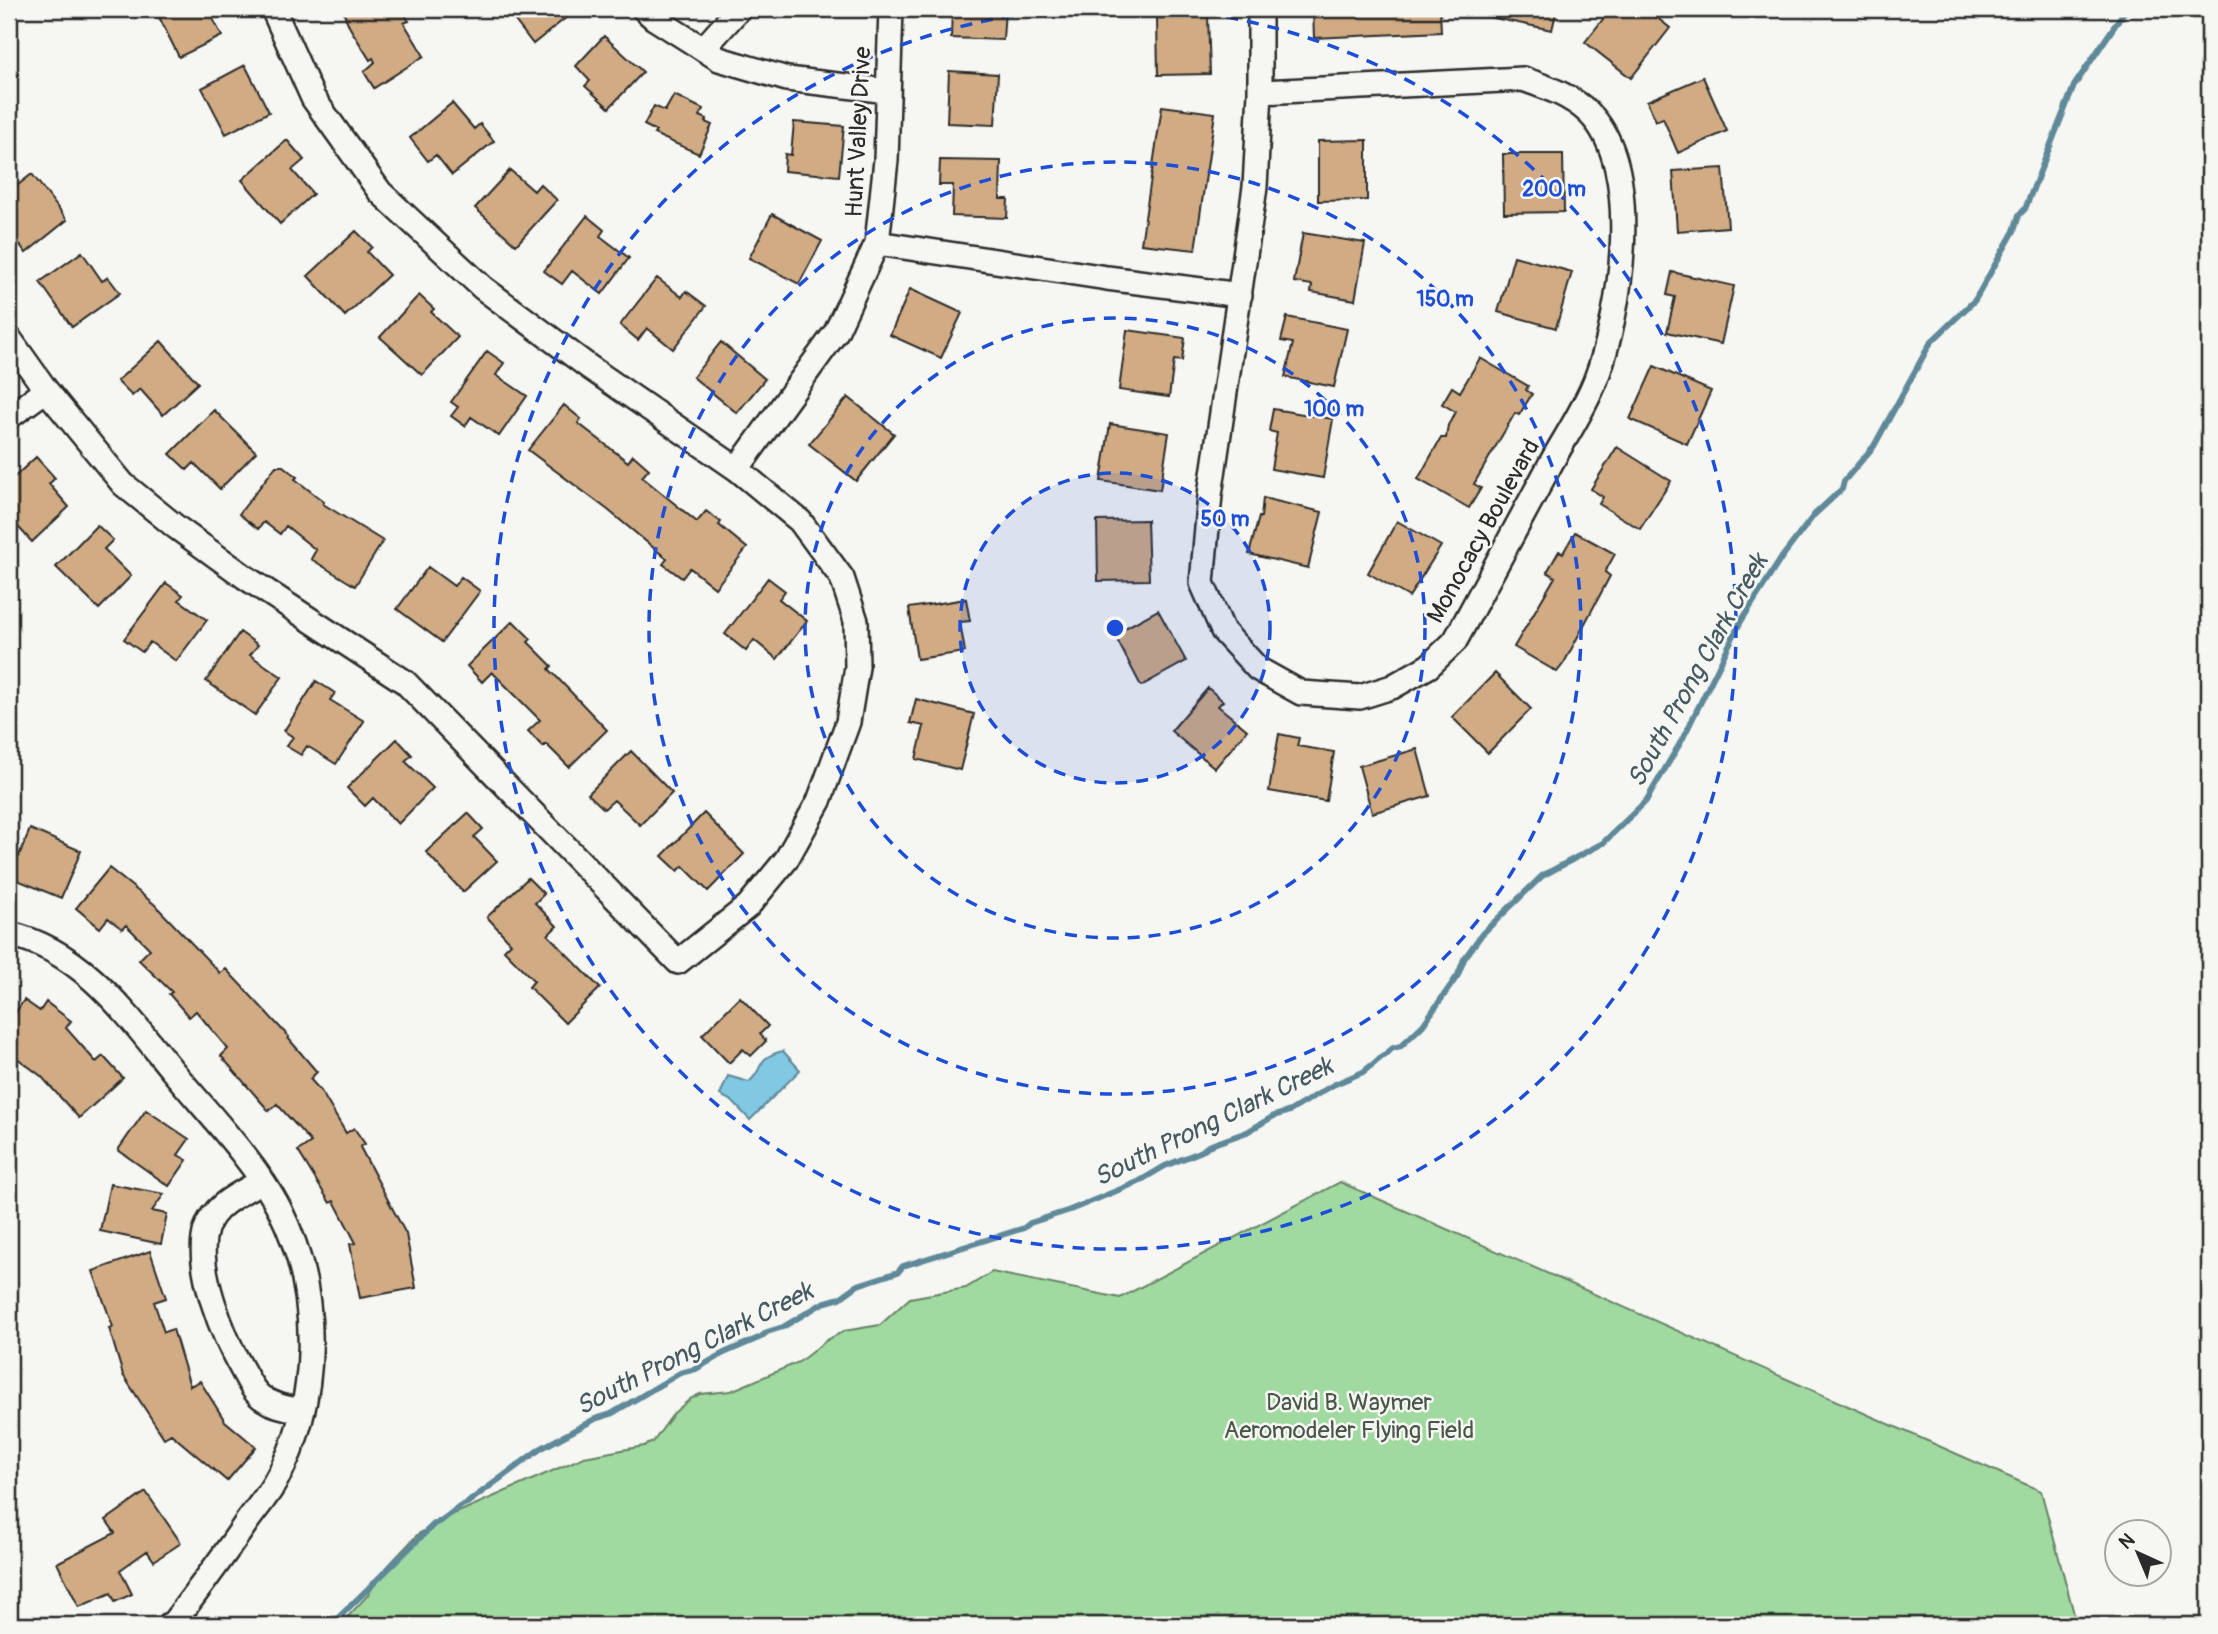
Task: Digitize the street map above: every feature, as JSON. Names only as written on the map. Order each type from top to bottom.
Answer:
[{"type":"street","points":[[9,338],[46,390],[123,484],[245,577],[405,682],[678,962],[748,906],[786,860],[819,801],[848,722],[857,667],[856,621],[842,578],[800,521],[737,469],[589,368],[483,288],[380,192],[313,98],[273,9]]},
{"type":"street","points":[[644,9],[719,59],[787,79],[888,91]]},
{"type":"street","points":[[703,49],[739,9]]},
{"type":"street","name":"Hunt Valley Drive","points":[[737,469],[836,332],[877,243],[886,160],[891,9]]},
{"type":"street","name":"Monocacy Boulevard","points":[[1260,9],[1260,92],[1255,187],[1210,495],[1202,583],[1223,631],[1258,669],[1301,693],[1360,697],[1392,687],[1429,666],[1455,641],[1596,380],[1613,321],[1620,280],[1621,189],[1610,143],[1589,113],[1556,90],[1523,79],[1260,92]]},
{"type":"street","points":[[877,243],[1240,295]]},
{"type":"street","points":[[9,417],[46,390]]},
{"type":"street","points":[[9,934],[24,937],[72,961],[115,1000],[262,1181],[279,1208],[298,1254],[309,1302],[310,1360],[300,1424],[274,1483],[218,1564],[169,1625]]},
{"type":"street","points":[[262,1181],[221,1205],[206,1228],[204,1251],[207,1276],[230,1348],[254,1390],[275,1404],[302,1411]]},
{"type":"green space","name":"David B. Waymer Aeromodeler Flying Field","points":[[1340,1182],[2041,1491],[2077,1625],[340,1625],[368,1595],[383,1571],[418,1534],[454,1514],[584,1457],[653,1442],[674,1413],[690,1399],[700,1394],[731,1391],[799,1362],[827,1340],[844,1331],[880,1325],[910,1298],[966,1288],[992,1272],[1120,1298]]},
{"type":"water","points":[[783,1051],[800,1070],[750,1120],[732,1101],[720,1095],[728,1076],[749,1082],[764,1060]]},
{"type":"building","points":[[155,9],[208,9],[222,36],[179,57]]},
{"type":"building","points":[[342,9],[401,9],[409,21],[404,23],[424,56],[374,88],[364,72],[375,62],[373,58],[370,60],[350,28]]},
{"type":"building","points":[[506,9],[577,9],[533,44]]},
{"type":"building","points":[[952,9],[1005,9],[1003,40],[951,38]]},
{"type":"building","points":[[1313,9],[1440,9],[1441,32],[1314,38]]},
{"type":"building","points":[[1485,9],[1557,9],[1552,30],[1484,16]]},
{"type":"building","points":[[1611,9],[1646,9],[1670,28],[1631,78],[1585,42]]},
{"type":"building","points":[[1208,16],[1210,74],[1158,75],[1157,18]]},
{"type":"building","points":[[604,36],[643,72],[609,108],[585,86],[590,81],[576,66]]},
{"type":"building","points":[[245,65],[269,112],[226,134],[202,88]]},
{"type":"building","points":[[949,71],[998,74],[995,125],[947,123]]},
{"type":"building","points":[[1703,77],[1727,131],[1678,153],[1663,118],[1656,121],[1647,101]]},
{"type":"building","points":[[674,95],[703,109],[700,116],[712,125],[699,154],[654,134],[656,131],[644,125],[654,106],[665,111]]},
{"type":"building","points":[[452,103],[474,129],[480,124],[494,141],[452,175],[436,155],[428,161],[410,138]]},
{"type":"building","points":[[1162,106],[1215,113],[1195,250],[1141,244]]},
{"type":"building","points":[[794,122],[844,126],[839,176],[784,171],[785,154],[791,155]]},
{"type":"building","points":[[287,140],[304,160],[292,170],[313,194],[280,224],[242,180]]},
{"type":"building","points":[[1367,140],[1367,200],[1318,201],[1318,141]]},
{"type":"building","points":[[1503,154],[1563,154],[1564,212],[1504,213]]},
{"type":"building","points":[[940,160],[1001,161],[1000,199],[1008,199],[1007,218],[952,216],[953,185],[939,185]]},
{"type":"building","points":[[1723,168],[1728,227],[1677,231],[1673,171]]},
{"type":"building","points":[[510,170],[534,191],[540,184],[557,200],[516,245],[475,208]]},
{"type":"building","points":[[32,174],[67,220],[26,253],[9,230],[9,192]]},
{"type":"building","points":[[772,214],[822,241],[799,284],[749,258]]},
{"type":"building","points":[[587,216],[604,230],[600,236],[629,258],[602,294],[572,271],[562,284],[544,271]]},
{"type":"building","points":[[356,231],[372,247],[367,252],[389,275],[345,316],[308,276]]},
{"type":"building","points":[[1303,233],[1365,243],[1355,300],[1311,292],[1312,285],[1294,282]]},
{"type":"building","points":[[82,252],[102,281],[108,277],[120,293],[72,327],[40,282]]},
{"type":"building","points":[[1514,256],[1572,272],[1556,328],[1498,312]]},
{"type":"building","points":[[1672,272],[1734,286],[1721,344],[1667,332],[1675,297],[1667,295]]},
{"type":"building","points":[[657,278],[682,297],[686,291],[706,306],[673,349],[647,328],[638,340],[620,325]]},
{"type":"building","points":[[910,289],[962,313],[941,358],[890,335]]},
{"type":"building","points":[[419,295],[434,309],[431,312],[458,337],[422,375],[380,337]]},
{"type":"building","points":[[1287,317],[1347,329],[1334,387],[1285,377],[1293,343],[1281,341]]},
{"type":"building","points":[[1127,330],[1185,338],[1182,361],[1174,360],[1169,397],[1119,390]]},
{"type":"building","points":[[161,341],[198,383],[163,415],[140,389],[132,396],[117,381]]},
{"type":"building","points":[[721,342],[765,379],[737,413],[693,377]]},
{"type":"building","points":[[487,351],[504,363],[496,375],[527,396],[499,436],[471,417],[465,426],[451,416],[458,407],[451,402]]},
{"type":"building","points":[[1480,358],[1528,386],[1526,390],[1532,394],[1519,415],[1515,413],[1474,484],[1481,488],[1469,508],[1418,479],[1441,438],[1446,438],[1448,425],[1456,412],[1442,404],[1452,387],[1460,392]]},
{"type":"building","points":[[1654,366],[1711,391],[1687,444],[1630,419]]},
{"type":"building","points":[[848,397],[894,434],[856,481],[809,444]]},
{"type":"building","points":[[564,405],[581,419],[578,423],[628,462],[633,455],[649,469],[642,477],[697,522],[706,511],[747,548],[715,588],[690,568],[682,578],[663,564],[667,559],[608,510],[528,450]]},
{"type":"building","points":[[1273,409],[1333,419],[1323,478],[1271,469],[1277,433],[1269,431]]},
{"type":"building","points":[[214,410],[256,452],[220,489],[194,463],[187,470],[170,454]]},
{"type":"building","points":[[1110,424],[1169,433],[1160,490],[1101,481]]},
{"type":"building","points":[[1617,447],[1671,481],[1640,529],[1599,504],[1603,497],[1591,489]]},
{"type":"building","points":[[36,457],[55,478],[49,484],[69,507],[32,542],[9,517],[9,482]]},
{"type":"building","points":[[276,466],[283,466],[297,477],[295,479],[324,502],[323,504],[383,541],[355,586],[311,559],[316,550],[286,526],[280,534],[264,522],[258,529],[239,514]]},
{"type":"building","points":[[1263,498],[1322,512],[1308,568],[1249,554],[1261,517]]},
{"type":"building","points":[[1147,520],[1149,580],[1098,581],[1097,521]]},
{"type":"building","points":[[1397,521],[1441,546],[1409,597],[1368,573]]},
{"type":"building","points":[[97,525],[113,540],[104,549],[131,576],[99,609],[56,567]]},
{"type":"building","points":[[1575,532],[1615,554],[1605,572],[1610,576],[1557,672],[1514,647],[1555,577],[1547,572],[1559,551],[1563,553]]},
{"type":"building","points":[[428,567],[454,586],[461,577],[480,591],[442,642],[397,609]]},
{"type":"building","points":[[768,578],[785,591],[779,599],[807,621],[777,659],[754,640],[746,651],[725,634]]},
{"type":"building","points":[[166,583],[183,595],[179,600],[207,620],[176,661],[150,642],[142,652],[124,639]]},
{"type":"building","points":[[966,599],[970,621],[960,622],[965,652],[917,659],[909,608]]},
{"type":"building","points":[[1158,610],[1186,661],[1141,686],[1114,634]]},
{"type":"building","points":[[513,621],[531,639],[528,642],[552,666],[549,669],[607,730],[569,767],[546,744],[543,747],[528,731],[540,720],[492,672],[482,682],[467,666]]},
{"type":"building","points":[[240,632],[258,645],[250,655],[282,677],[255,715],[206,681]]},
{"type":"building","points":[[1495,673],[1531,709],[1488,753],[1452,717]]},
{"type":"building","points":[[316,681],[335,693],[330,700],[364,721],[336,764],[307,746],[301,755],[286,746],[293,737],[284,731]]},
{"type":"building","points":[[1208,688],[1223,701],[1218,706],[1247,730],[1215,768],[1171,731]]},
{"type":"building","points":[[916,699],[974,714],[960,770],[916,759],[924,726],[910,723]]},
{"type":"building","points":[[1279,734],[1299,738],[1297,746],[1334,752],[1326,801],[1269,791]]},
{"type":"building","points":[[397,739],[412,755],[405,761],[433,788],[398,824],[373,798],[365,806],[347,788]]},
{"type":"building","points":[[1417,749],[1430,796],[1372,813],[1359,766]]},
{"type":"building","points":[[631,751],[672,793],[640,825],[614,800],[604,809],[588,794]]},
{"type":"building","points":[[468,813],[483,829],[474,837],[497,861],[463,892],[426,852]]},
{"type":"building","points":[[704,813],[744,854],[708,891],[683,866],[678,871],[662,856]]},
{"type":"building","points":[[30,829],[81,851],[61,898],[10,877]]},
{"type":"building","points":[[109,868],[154,904],[220,973],[226,969],[289,1037],[317,1072],[310,1079],[321,1091],[346,1133],[354,1128],[365,1144],[360,1147],[406,1234],[416,1288],[360,1298],[350,1244],[356,1243],[334,1201],[330,1203],[298,1151],[311,1142],[277,1104],[269,1111],[221,1056],[228,1049],[196,1011],[189,1017],[169,994],[172,992],[139,960],[150,949],[126,925],[122,929],[108,918],[100,928],[76,908]]},
{"type":"building","points":[[528,878],[544,894],[535,903],[557,926],[548,935],[600,988],[565,1023],[529,987],[534,981],[504,950],[511,943],[487,917]]},
{"type":"building","points":[[740,997],[768,1026],[760,1034],[766,1041],[751,1056],[743,1049],[729,1063],[702,1035]]},
{"type":"building","points":[[24,1000],[40,1011],[46,1002],[71,1021],[66,1028],[96,1062],[103,1056],[123,1078],[79,1118],[41,1076],[9,1052],[9,1022]]},
{"type":"building","points":[[146,1110],[189,1139],[178,1155],[187,1160],[169,1186],[118,1150]]},
{"type":"building","points":[[110,1184],[164,1194],[152,1211],[167,1214],[161,1244],[100,1231]]},
{"type":"building","points":[[150,1251],[166,1298],[154,1302],[164,1332],[173,1329],[190,1386],[200,1381],[225,1421],[256,1447],[227,1481],[171,1434],[164,1438],[123,1375],[109,1328],[113,1327],[93,1271]]},
{"type":"building","points":[[146,1492],[181,1543],[154,1561],[147,1551],[120,1570],[132,1594],[115,1602],[111,1593],[79,1607],[57,1563],[115,1533],[106,1520]]},
{"type":"waterway","name":"South Prong Clark Creek","points":[[331,1625],[434,1524],[540,1449],[595,1419],[611,1414],[680,1373],[696,1369],[767,1332],[783,1327],[823,1303],[840,1298],[858,1285],[898,1272],[903,1266],[1024,1228],[1030,1223],[1138,1182],[1165,1166],[1290,1111],[1333,1085],[1363,1072],[1393,1048],[1401,1046],[1423,1025],[1458,975],[1464,959],[1482,934],[1542,876],[1603,843],[1646,801],[1682,740],[1740,623],[1782,557],[1814,515],[1842,489],[1844,481],[1874,446],[1931,342],[1975,300],[2014,231],[2019,215],[2025,209],[2074,86],[2126,9]]}]
